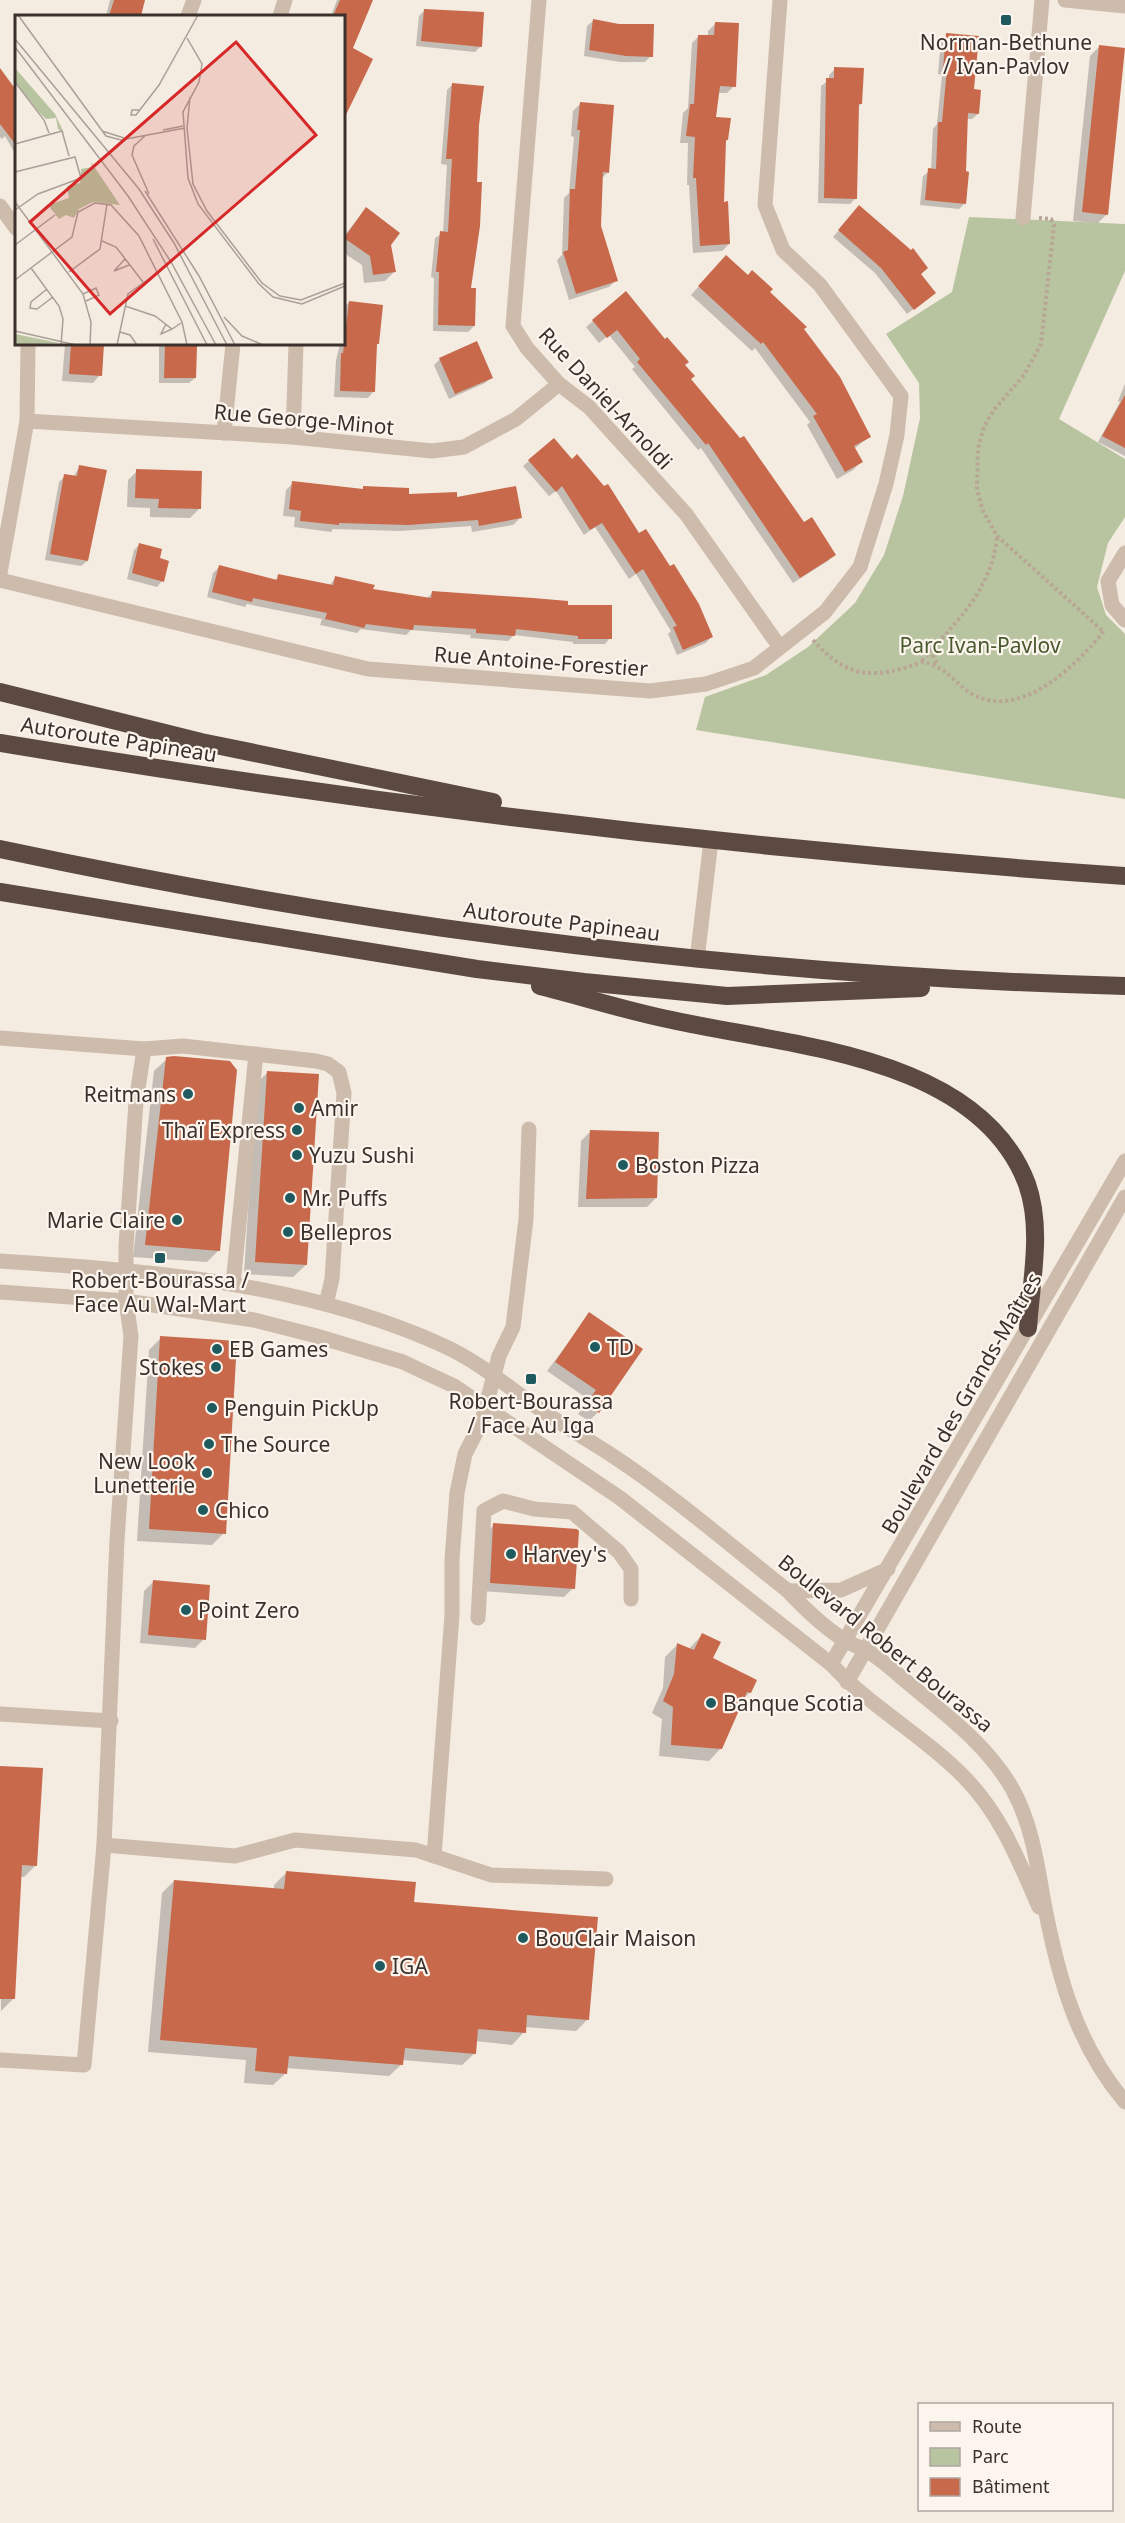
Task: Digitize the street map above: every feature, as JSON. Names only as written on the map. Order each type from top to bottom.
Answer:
[{"type":"highway","points":[[0,693],[259,754],[622,829]]},
{"type":"highway","name":"Autoroute Papineau","points":[[0,743],[241,781],[711,840],[1125,876]]},
{"type":"highway","name":"Autoroute Papineau","points":[[0,849],[157,882],[320,910],[533,941],[767,968],[1125,987]]},
{"type":"highway","points":[[0,892],[477,969],[727,996],[1036,984]]},
{"type":"highway","points":[[477,969],[670,1020],[877,1064],[950,1095],[991,1129],[1019,1166],[1028,1186],[1035,1231],[1028,1328]]},
{"type":"street","points":[[188,15],[194,0]]},
{"type":"street","points":[[280,15],[285,0]]},
{"type":"street","name":"Rue Daniel-Arnoldi","points":[[539,0],[513,326],[527,348],[559,384],[589,407],[686,514],[779,646]]},
{"type":"street","name":"Rue Antoine-Forestier","points":[[0,580],[368,669],[650,691],[706,684],[754,668],[803,627],[825,612],[860,567],[886,484],[897,435],[901,396],[820,285],[783,250],[765,205],[780,0]]},
{"type":"street","points":[[1023,218],[1042,0]]},
{"type":"street","points":[[1065,0],[1125,6]]},
{"type":"street","points":[[0,206],[15,227]]},
{"type":"street","points":[[0,573],[27,422],[28,345]]},
{"type":"street","points":[[224,433],[233,345]]},
{"type":"street","points":[[293,436],[296,345]]},
{"type":"street","name":"Rue George-Minot","points":[[27,422],[293,436],[432,451],[464,447],[516,419],[559,384]]},
{"type":"street","points":[[1123,619],[1112,605],[1108,581],[1125,553]]},
{"type":"street","points":[[697,960],[711,840]]},
{"type":"street","points":[[0,1038],[144,1048],[183,1046],[327,1064],[339,1072],[343,1082],[344,1118],[332,1279],[326,1305]]},
{"type":"street","points":[[0,2060],[84,2064],[104,1845],[117,1540],[131,1336],[126,1301],[126,1269],[136,1102],[144,1048]]},
{"type":"street","points":[[233,1284],[256,1054]]},
{"type":"street","points":[[434,1856],[452,1615],[452,1560],[457,1493],[462,1464],[478,1431],[499,1356],[513,1328],[526,1219],[529,1129]]},
{"type":"street","name":"Boulevard des Grands-Maîtres","points":[[831,1664],[1125,1161]]},
{"type":"street","name":"Boulevard des Grands-Maîtres","points":[[847,1682],[963,1476],[1125,1197]]},
{"type":"street","name":"Boulevard Robert Bourassa","points":[[0,1260],[126,1269],[233,1284],[326,1305],[409,1331],[466,1357],[493,1374],[519,1395],[617,1458],[788,1590],[812,1616],[845,1641],[866,1650],[967,1733],[1003,1773],[1022,1809],[1033,1841],[1050,1935]]},
{"type":"street","points":[[0,1292],[126,1301],[254,1320],[302,1331],[403,1362],[454,1386],[620,1498],[831,1664],[847,1682],[950,1765],[980,1795],[1010,1842],[1050,1935],[1063,1989],[1077,2026],[1091,2055],[1125,2102]]},
{"type":"street","points":[[478,1618],[484,1511],[503,1500],[534,1509],[572,1512],[619,1552],[625,1560],[630,1569],[632,1599]]},
{"type":"street","points":[[788,1590],[841,1590],[888,1569]]},
{"type":"street","points":[[0,1714],[111,1721]]},
{"type":"street","points":[[104,1845],[235,1856],[295,1840],[416,1850],[491,1875],[606,1879]]},
{"type":"path","points":[[1023,218],[1051,219],[1053,228],[1041,344],[1024,375],[993,411],[978,448],[977,490],[984,511],[997,536],[1104,632]]},
{"type":"path","points":[[922,662],[980,592],[991,571],[997,536]]},
{"type":"path","points":[[933,648],[933,660],[962,687],[981,699],[996,702],[1013,701],[1033,694],[1090,649],[1104,632],[1123,619]]},
{"type":"path","points":[[803,627],[824,654],[850,670],[880,675],[922,662],[942,668]]},
{"type":"green space","name":"Parc Ivan-Pavlov","points":[[969,217],[1125,224],[1125,271],[1059,419],[1125,459],[1125,517],[1108,543],[1097,587],[1106,615],[1125,634],[1125,799],[696,730],[705,697],[766,675],[808,647],[855,603],[884,555],[903,496],[920,418],[919,383],[886,334],[952,292]]},
{"type":"building","points":[[114,0],[145,0],[141,15],[109,15]]},
{"type":"building","points":[[340,0],[373,0],[353,48],[373,59],[345,117],[345,15],[333,15]]},
{"type":"building","points":[[424,9],[484,12],[482,47],[421,41]]},
{"type":"building","points":[[593,19],[619,24],[654,24],[653,57],[626,56],[589,50]]},
{"type":"building","points":[[715,22],[739,23],[736,87],[720,86],[716,117],[731,118],[728,140],[726,140],[724,202],[728,201],[730,244],[700,246],[696,178],[693,178],[695,137],[686,136],[690,104],[694,104],[698,35],[714,35]]},
{"type":"building","points":[[946,33],[979,36],[974,89],[981,90],[979,114],[968,113],[966,171],[969,172],[966,204],[925,200],[928,168],[936,169],[938,122],[942,122],[947,69],[943,69]]},
{"type":"building","points":[[1099,45],[1125,48],[1108,215],[1082,212]]},
{"type":"building","points":[[834,67],[864,68],[862,104],[859,104],[857,199],[824,198],[826,78],[834,78]]},
{"type":"building","points":[[0,68],[15,89],[15,144],[0,124]]},
{"type":"building","points":[[452,83],[484,86],[479,125],[477,182],[482,182],[480,226],[471,288],[476,288],[475,326],[438,325],[439,272],[436,272],[440,231],[448,232],[452,159],[446,159]]},
{"type":"building","points":[[580,102],[614,105],[609,173],[603,172],[601,226],[618,281],[576,294],[563,252],[568,250],[570,189],[575,189]]},
{"type":"building","points":[[859,205],[911,250],[913,248],[928,268],[921,274],[936,293],[914,310],[881,268],[838,230]]},
{"type":"building","points":[[366,207],[400,233],[391,245],[396,272],[373,275],[370,256],[345,237]]},
{"type":"building","points":[[726,255],[748,275],[752,270],[773,289],[770,292],[807,327],[804,329],[840,377],[871,437],[854,446],[863,462],[845,472],[813,416],[817,414],[763,342],[761,344],[698,286]]},
{"type":"building","points":[[626,291],[665,339],[667,337],[689,362],[685,365],[695,376],[691,379],[740,438],[744,436],[804,522],[812,517],[836,555],[800,578],[708,443],[706,445],[637,362],[640,359],[617,330],[607,338],[592,320]]},
{"type":"building","points":[[349,301],[383,305],[379,344],[377,344],[375,392],[340,391],[341,353],[345,345]]},
{"type":"building","points":[[477,341],[493,378],[455,394],[439,358]]},
{"type":"building","points":[[71,345],[104,345],[102,376],[69,374]]},
{"type":"building","points":[[165,346],[197,346],[196,378],[164,378]]},
{"type":"building","points":[[1125,395],[1125,448],[1102,436]]},
{"type":"building","points":[[554,438],[572,459],[577,454],[604,486],[608,484],[639,533],[646,529],[670,566],[674,564],[699,604],[713,637],[683,650],[673,627],[677,626],[643,569],[636,574],[602,523],[590,530],[562,486],[556,492],[528,460]]},
{"type":"building","points":[[79,465],[107,470],[88,561],[50,554],[64,474],[77,476]]},
{"type":"building","points":[[136,469],[202,471],[201,509],[158,508],[159,499],[135,498]]},
{"type":"building","points":[[292,481],[363,489],[363,486],[409,488],[409,494],[457,492],[457,497],[516,486],[522,518],[479,526],[478,520],[408,525],[339,523],[339,525],[300,521],[301,511],[289,509]]},
{"type":"building","points":[[139,543],[162,549],[160,558],[169,561],[164,582],[132,573]]},
{"type":"building","points":[[219,565],[277,580],[278,574],[333,585],[335,576],[375,585],[373,589],[431,598],[432,591],[568,601],[568,605],[612,605],[612,639],[578,639],[578,636],[516,629],[515,636],[476,633],[476,629],[414,625],[413,630],[366,624],[364,628],[325,619],[327,613],[253,598],[252,602],[212,592]]},
{"type":"building","points":[[166,1057],[230,1061],[237,1070],[220,1251],[145,1245]]},
{"type":"building","points":[[267,1071],[319,1074],[307,1265],[255,1262]]},
{"type":"building","name":"Boston Pizza","points":[[590,1130],[659,1132],[657,1198],[586,1199]]},
{"type":"building","points":[[589,1312],[643,1349],[599,1413],[586,1404],[596,1390],[555,1362]]},
{"type":"building","points":[[160,1336],[237,1341],[226,1534],[149,1529]]},
{"type":"building","points":[[493,1523],[577,1529],[579,1531],[575,1589],[490,1583]]},
{"type":"building","points":[[153,1580],[210,1585],[206,1640],[148,1635]]},
{"type":"building","points":[[702,1633],[721,1642],[713,1658],[757,1680],[751,1693],[747,1692],[722,1749],[671,1745],[673,1707],[663,1701],[674,1674],[677,1643],[694,1650]]},
{"type":"building","points":[[0,1766],[43,1768],[37,1866],[22,1865],[15,1999],[0,1999]]},
{"type":"building","name":"IGA","points":[[286,1871],[416,1882],[414,1902],[598,1917],[589,2020],[527,2015],[526,2033],[478,2029],[476,2054],[405,2048],[403,2065],[289,2056],[287,2074],[255,2071],[257,2048],[160,2040],[174,1880],[284,1889]]},
{"type":"place","name":"Norman-Bethune / Ivan-Pavlov","points":[[1006,20]]},
{"type":"place","name":"Reitmans","points":[[188,1094]]},
{"type":"place","name":"Amir","points":[[299,1108]]},
{"type":"place","name":"Thaï Express","points":[[297,1130]]},
{"type":"place","name":"Yuzu Sushi","points":[[297,1155]]},
{"type":"place","name":"Boston Pizza","points":[[623,1165]]},
{"type":"place","name":"Mr. Puffs","points":[[290,1198]]},
{"type":"place","name":"Marie Claire","points":[[177,1220]]},
{"type":"place","name":"Bellepros","points":[[288,1232]]},
{"type":"place","name":"Robert-Bourassa / Face Au Wal-Mart","points":[[160,1258]]},
{"type":"place","name":"TD","points":[[595,1347]]},
{"type":"place","name":"EB Games","points":[[217,1349]]},
{"type":"place","name":"Stokes","points":[[216,1367]]},
{"type":"place","name":"Robert-Bourassa / Face Au Iga","points":[[531,1379]]},
{"type":"place","name":"Penguin PickUp","points":[[212,1408]]},
{"type":"place","name":"The Source","points":[[209,1444]]},
{"type":"place","name":"New Look Lunetterie","points":[[207,1473]]},
{"type":"place","name":"Chico","points":[[203,1510]]},
{"type":"place","name":"Harvey's","points":[[511,1554]]},
{"type":"place","name":"Point Zero","points":[[186,1610]]},
{"type":"place","name":"Banque Scotia","points":[[711,1703]]},
{"type":"place","name":"BouClair Maison","points":[[523,1938]]},
{"type":"place","name":"IGA","points":[[380,1966]]}]
